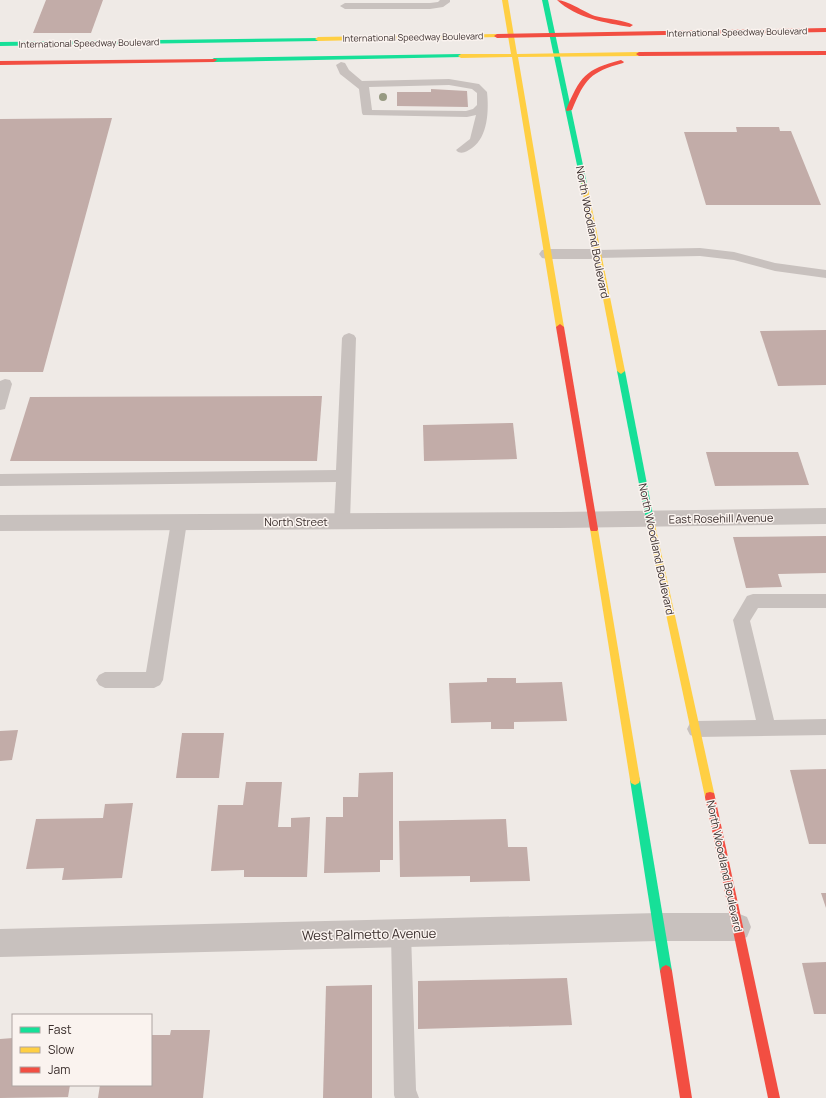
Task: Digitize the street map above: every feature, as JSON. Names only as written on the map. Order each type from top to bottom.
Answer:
[{"type":"main road","points":[[505,0],[593,520],[686,1098]]},
{"type":"main road","name":"North Woodland Boulevard","points":[[545,0],[569,110],[650,519],[774,1098]]},
{"type":"main road","points":[[560,0],[587,15],[612,23],[678,33]]},
{"type":"main road","name":"International Speedway Boulevard","points":[[0,44],[552,36],[826,30]]},
{"type":"main road","points":[[342,61],[344,38]]},
{"type":"main road","points":[[128,42],[139,61]]},
{"type":"main road","name":"International Speedway Boulevard","points":[[0,62],[342,61],[556,54],[826,53]]},
{"type":"main road","points":[[569,110],[580,81],[593,70],[605,65],[662,54]]},
{"type":"street","points":[[548,254],[597,254]]},
{"type":"street","name":"East Rosehill Avenue","points":[[593,520],[826,516]]},
{"type":"street","name":"North Street","points":[[0,523],[593,520]]},
{"type":"street","name":"West Palmetto Avenue","points":[[0,944],[658,927],[737,927]]},
{"type":"lane","points":[[345,6],[440,5],[445,2],[445,0]]},
{"type":"lane","points":[[342,61],[344,72],[364,88],[367,113],[467,114],[477,111],[483,106]]},
{"type":"lane","points":[[360,84],[450,82],[475,86],[482,92],[483,106],[478,133],[475,141],[462,150]]},
{"type":"lane","points":[[597,254],[700,252],[734,256],[775,267],[826,274]]},
{"type":"lane","points":[[342,521],[348,338]]},
{"type":"lane","points":[[0,405],[5,384]]},
{"type":"lane","points":[[0,480],[343,476]]},
{"type":"lane","points":[[105,680],[154,680],[179,522]]},
{"type":"lane","points":[[766,728],[741,620],[753,601],[826,601]]},
{"type":"lane","points":[[696,730],[826,727]]},
{"type":"lane","points":[[401,933],[405,1096],[408,1098]]},
{"type":"building","points":[[46,0],[103,0],[91,33],[33,33]]},
{"type":"building","points":[[431,89],[467,91],[468,107],[397,106],[397,92],[431,92]]},
{"type":"building","points":[[112,118],[43,372],[0,372],[0,119]]},
{"type":"building","points":[[736,127],[779,127],[780,131],[791,131],[821,205],[706,205],[684,132],[737,132]]},
{"type":"building","points":[[826,330],[826,385],[778,386],[760,331]]},
{"type":"building","points":[[322,396],[317,461],[10,461],[30,397]]},
{"type":"building","points":[[513,423],[517,459],[424,461],[423,425]]},
{"type":"building","points":[[706,452],[798,452],[809,485],[715,486]]},
{"type":"building","points":[[826,536],[826,573],[778,574],[782,587],[746,588],[733,537]]},
{"type":"building","points":[[487,678],[516,678],[516,683],[562,682],[567,721],[514,722],[514,729],[491,729],[491,722],[451,723],[449,683],[487,682]]},
{"type":"building","points":[[18,730],[12,760],[0,761],[0,731]]},
{"type":"building","points":[[182,733],[224,733],[219,778],[176,778]]},
{"type":"building","points":[[826,769],[826,844],[809,844],[790,770]]},
{"type":"building","points":[[393,772],[393,860],[380,860],[380,872],[324,873],[326,817],[343,817],[343,797],[358,797],[359,773]]},
{"type":"building","points":[[246,782],[282,782],[278,827],[291,827],[291,818],[310,817],[307,877],[244,877],[244,870],[211,871],[218,805],[243,805]]},
{"type":"building","points":[[133,803],[122,878],[62,880],[64,868],[26,869],[36,819],[103,818],[105,804]]},
{"type":"building","points":[[506,819],[508,847],[527,847],[530,881],[470,882],[470,876],[400,877],[399,821]]},
{"type":"building","points":[[821,893],[826,893],[826,908]]},
{"type":"building","points":[[826,962],[826,1014],[814,1014],[802,963]]},
{"type":"building","points":[[567,978],[572,1025],[418,1029],[418,981]]},
{"type":"building","points":[[372,985],[372,1098],[323,1098],[326,986]]},
{"type":"building","points":[[171,1030],[210,1030],[203,1098],[98,1098],[100,1086],[152,1086],[152,1035],[170,1035]]},
{"type":"building","points":[[12,1038],[12,1086],[70,1086],[68,1097],[0,1098],[0,1039]]},
{"type":"traffic: fast","points":[[545,0],[584,184]]},
{"type":"traffic: fast","points":[[0,44],[318,39]]},
{"type":"traffic: fast","points":[[214,60],[461,56]]},
{"type":"traffic: fast","points":[[621,371],[651,525]]},
{"type":"traffic: fast","points":[[635,780],[666,971]]},
{"type":"traffic: slow","points":[[505,0],[560,327]]},
{"type":"traffic: slow","points":[[318,39],[497,36]]},
{"type":"traffic: slow","points":[[461,56],[639,54]]},
{"type":"traffic: slow","points":[[584,184],[621,371]]},
{"type":"traffic: slow","points":[[651,525],[710,797]]},
{"type":"traffic: slow","points":[[594,529],[635,780]]},
{"type":"traffic: jam","points":[[560,0],[568,6],[585,14],[611,22],[630,25]]},
{"type":"traffic: jam","points":[[497,36],[826,30]]},
{"type":"traffic: jam","points":[[639,54],[826,53]]},
{"type":"traffic: jam","points":[[0,63],[214,60]]},
{"type":"traffic: jam","points":[[569,110],[582,82],[587,77],[600,68],[621,62]]},
{"type":"traffic: jam","points":[[560,327],[594,529]]},
{"type":"traffic: jam","points":[[710,797],[774,1098]]},
{"type":"traffic: jam","points":[[666,971],[686,1098]]}]
